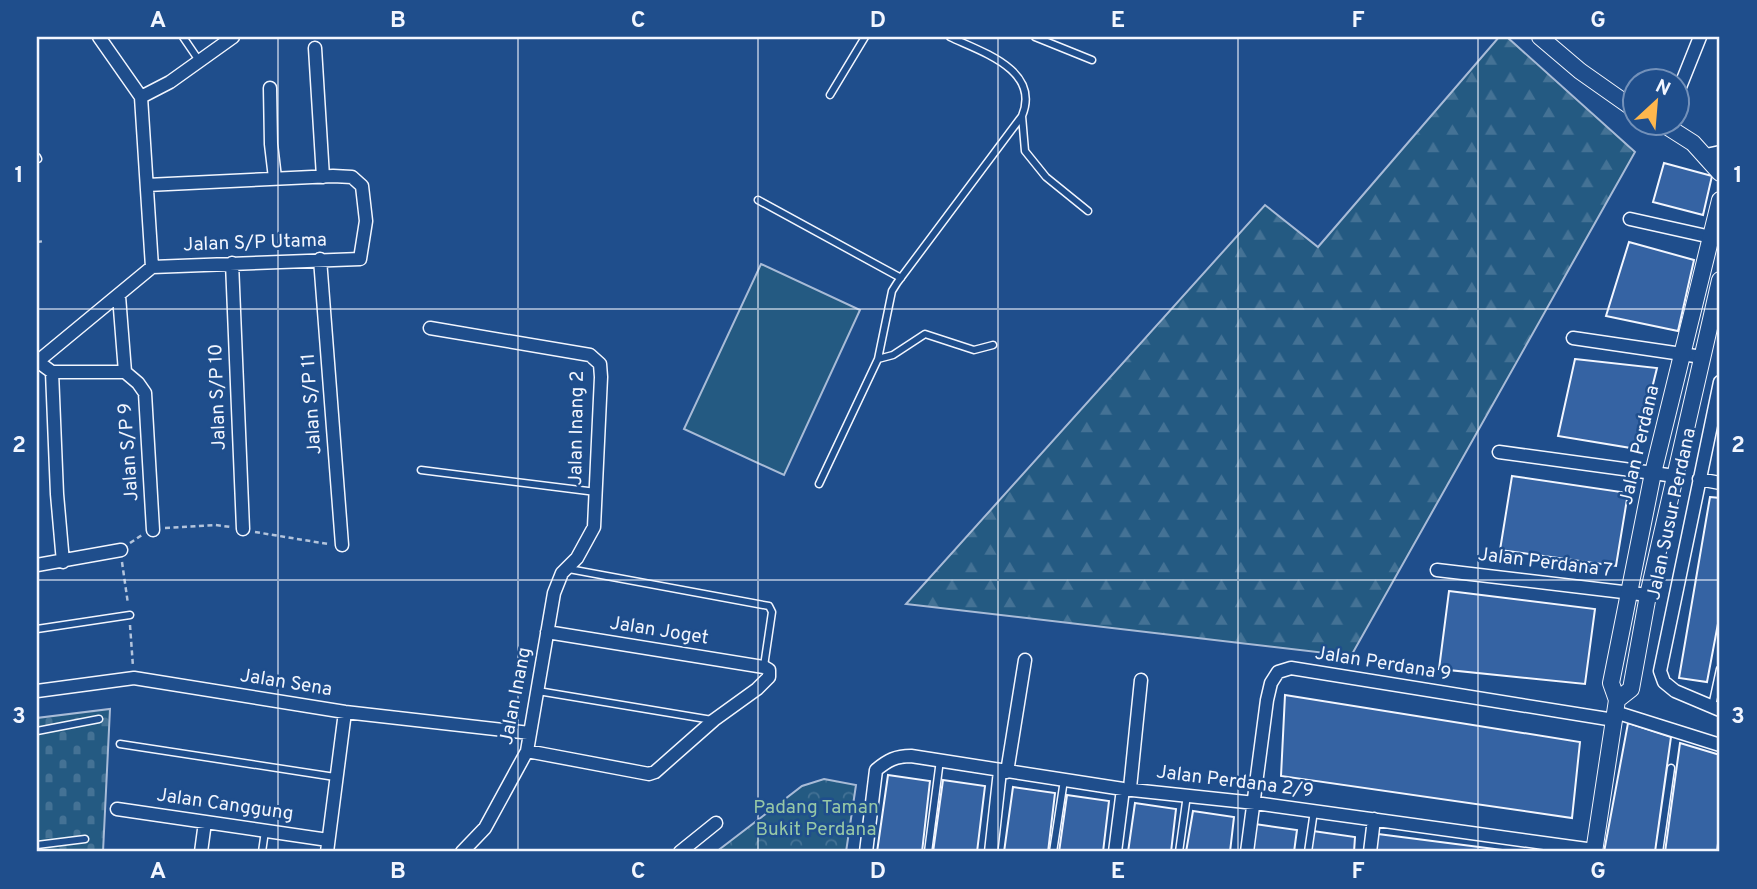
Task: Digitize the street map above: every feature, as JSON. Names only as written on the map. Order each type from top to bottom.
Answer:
[{"type":"street","points":[[99,37],[141,97],[152,267],[37,362],[52,372],[125,372],[119,296]]},
{"type":"street","points":[[141,97],[170,82],[233,37]]},
{"type":"street","points":[[1539,37],[1620,99]]},
{"type":"street","points":[[1688,66],[1700,37]]},
{"type":"street","points":[[147,185],[323,177],[315,48]]},
{"type":"street","points":[[270,88],[271,145],[275,178]]},
{"type":"street","points":[[1683,136],[1713,153],[1720,173]]},
{"type":"street","name":"Jalan S/P Utama","points":[[152,267],[360,259],[366,221],[362,186],[352,177],[323,177]]},
{"type":"street","name":"Jalan Perdana","points":[[1594,851],[1615,711],[1611,683],[1653,473],[1682,354],[1715,238],[1720,200]]},
{"type":"street","points":[[1630,219],[1715,238]]},
{"type":"street","name":"Jalan S/P 11","points":[[320,259],[342,545]]},
{"type":"street","name":"Jalan S/P 10","points":[[232,263],[243,529]]},
{"type":"street","name":"Jalan Perdana","points":[[1615,711],[1631,689],[1648,595],[1720,280]]},
{"type":"street","name":"Jalan Inang 2","points":[[430,328],[590,355],[600,364],[594,527],[577,558],[565,571]]},
{"type":"street","points":[[1573,338],[1702,357]]},
{"type":"street","points":[[52,372],[63,562]]},
{"type":"street","name":"Jalan S/P 9","points":[[125,372],[145,393],[153,530]]},
{"type":"street","name":"Jalan Susur Perdana","points":[[1716,708],[1675,691],[1664,682],[1660,671],[1720,382]]},
{"type":"street","points":[[1499,452],[1675,475]]},
{"type":"street","points":[[1699,480],[1720,483]]},
{"type":"street","points":[[37,565],[121,550]]},
{"type":"street","name":"Jalan Perdana 7","points":[[1437,570],[1648,595]]},
{"type":"street","name":"Jalan Inang","points":[[462,852],[485,828],[527,751],[554,593],[565,571]]},
{"type":"street","name":"Jalan Joget","points":[[547,632],[764,667]]},
{"type":"street","points":[[991,852],[1025,660]]},
{"type":"street","points":[[527,751],[649,774],[655,772],[714,720],[757,690],[769,677],[769,670],[764,667]]},
{"type":"street","name":"Jalan Perdana 9","points":[[1247,852],[1271,683],[1278,672],[1292,668],[1615,711],[1720,745]]},
{"type":"street","name":"Jalan Sena","points":[[37,691],[134,678],[345,712],[530,733]]},
{"type":"street","points":[[1115,852],[1127,788],[1141,680]]},
{"type":"street","points":[[328,846],[345,712]]},
{"type":"street","name":"Jalan Perdana 2/9","points":[[866,852],[876,770],[898,756],[1594,851]]},
{"type":"street","name":"Jalan Canggung","points":[[117,809],[265,831],[328,846]]},
{"type":"street","points":[[1370,852],[1374,819]]},
{"type":"street","points":[[201,852],[205,822]]},
{"type":"street","points":[[680,852],[716,823]]},
{"type":"lane","points":[[183,37],[200,62]]},
{"type":"lane","points":[[830,95],[865,37]]},
{"type":"lane","points":[[950,37],[1011,69],[1025,85],[1026,100],[1022,116],[1025,151],[1046,177],[1088,211]]},
{"type":"lane","points":[[1035,37],[1092,60]]},
{"type":"lane","points":[[820,484],[878,359],[892,291],[1022,116]]},
{"type":"lane","points":[[758,200],[901,278]]},
{"type":"lane","points":[[878,359],[893,355],[925,334],[974,350],[993,345]]},
{"type":"lane","points":[[421,470],[596,492]]},
{"type":"lane","points":[[565,571],[769,606],[772,612],[764,667]]},
{"type":"lane","points":[[37,629],[130,615]]},
{"type":"lane","points":[[1716,708],[1720,669]]},
{"type":"lane","points":[[538,691],[714,720]]},
{"type":"lane","points":[[37,731],[99,719]]},
{"type":"lane","points":[[120,744],[335,777]]},
{"type":"lane","points":[[928,852],[940,760]]},
{"type":"lane","points":[[1659,852],[1671,768]]},
{"type":"lane","points":[[1053,852],[1064,780]]},
{"type":"lane","points":[[1179,852],[1187,794]]},
{"type":"lane","points":[[1308,852],[1314,811]]},
{"type":"lane","points":[[262,852],[265,831]]},
{"type":"lane","points":[[37,845],[85,839]]},
{"type":"path","points":[[37,242],[45,241]]},
{"type":"path","points":[[121,550],[153,530],[204,525],[243,529],[299,541],[342,545]]},
{"type":"green space","points":[[1499,37],[1507,37],[1635,152],[1351,656],[906,604],[1265,205],[1318,247]]},
{"type":"green space","points":[[761,264],[860,310],[784,475],[684,429]]},
{"type":"green space","points":[[110,709],[103,852],[37,852],[37,718]]},
{"type":"green space","name":"Padang Taman Bukit Perdana","points":[[824,779],[856,785],[846,852],[716,852],[802,786]]},
{"type":"building","points":[[1664,163],[1712,176],[1703,215],[1653,202]]},
{"type":"building","points":[[1629,242],[1694,260],[1678,331],[1606,316]]},
{"type":"building","points":[[1575,359],[1657,368],[1637,449],[1558,436]]},
{"type":"building","points":[[1512,476],[1628,493],[1616,566],[1500,550]]},
{"type":"building","points":[[1710,497],[1720,498],[1720,613],[1707,682],[1679,678]]},
{"type":"building","points":[[1449,591],[1595,609],[1585,684],[1439,669]]},
{"type":"building","points":[[1285,695],[1580,742],[1572,818],[1281,776]]},
{"type":"building","points":[[1628,723],[1671,737],[1655,852],[1604,852]]},
{"type":"building","points":[[1680,743],[1720,755],[1720,826],[1717,852],[1665,852]]},
{"type":"building","points":[[888,775],[930,781],[922,852],[877,852]]},
{"type":"building","points":[[943,780],[985,786],[977,852],[933,852]]},
{"type":"building","points":[[1013,787],[1055,793],[1048,852],[1004,852]]},
{"type":"building","points":[[1067,795],[1109,801],[1103,852],[1059,852]]},
{"type":"building","points":[[1135,803],[1176,809],[1171,852],[1128,852]]},
{"type":"building","points":[[1193,811],[1234,817],[1230,852],[1186,852]]},
{"type":"building","points":[[1255,824],[1297,830],[1294,852],[1251,852]]},
{"type":"building","points":[[1313,831],[1355,837],[1354,852],[1310,852]]},
{"type":"building","points":[[1378,834],[1518,852],[1374,852]]}]
